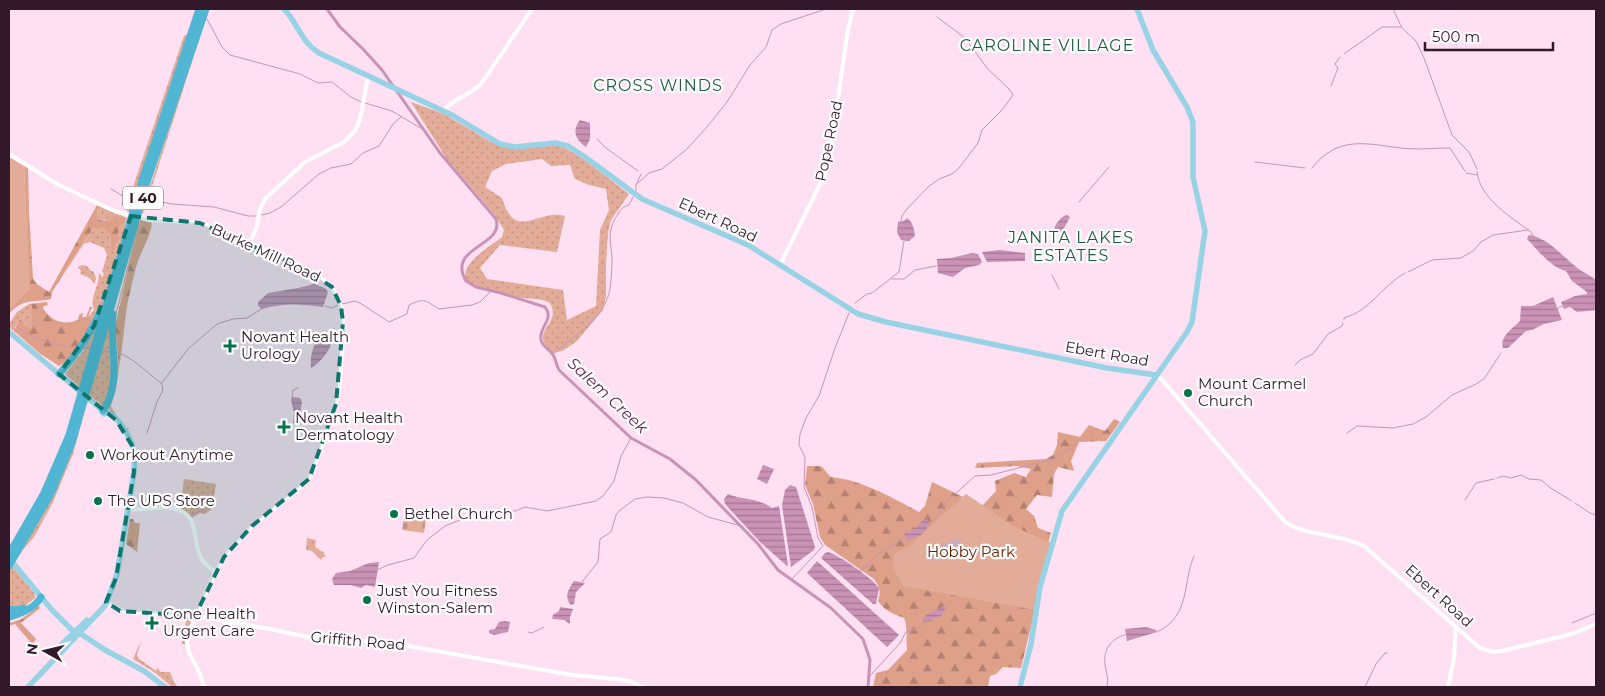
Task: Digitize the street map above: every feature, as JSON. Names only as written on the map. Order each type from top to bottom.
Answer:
[{"type":"highway","name":"I 40","points":[[12,566],[56,483],[72,443],[117,267],[142,180],[199,9]]},
{"type":"highway","name":"I 40","points":[[9,554],[34,513],[52,478],[66,443],[119,282],[148,179],[206,9]]},
{"type":"highway","points":[[59,374],[82,346],[94,326],[117,267]]},
{"type":"highway","points":[[103,411],[109,402],[115,381],[112,330],[119,282]]},
{"type":"highway","points":[[9,609],[23,608],[41,597]]},
{"type":"highway","points":[[9,617],[32,607],[41,597]]},
{"type":"main road","points":[[284,9],[304,40],[313,49],[368,76]]},
{"type":"main road","points":[[1020,687],[1031,644],[1040,587],[1062,511],[1187,332],[1192,322],[1205,231],[1193,177],[1191,118],[1153,50],[1137,9]]},
{"type":"main road","name":"Ebert Road","points":[[368,76],[461,119],[496,142],[506,146],[515,147],[550,142],[568,146],[627,189],[650,203],[739,241],[868,319],[1107,368],[1156,375]]},
{"type":"main road","points":[[9,332],[83,395],[114,418],[125,430],[133,447],[134,459],[134,472],[117,574],[106,602],[103,602],[28,687]]},
{"type":"main road","points":[[9,558],[12,566],[60,619],[76,633],[81,634],[105,650],[144,671],[165,687]]},
{"type":"main road","points":[[23,687],[76,633]]},
{"type":"street","points":[[443,111],[454,100],[474,90],[481,84],[532,9]]},
{"type":"street","name":"Pope Road","points":[[780,265],[825,174],[832,141],[848,29],[853,9]]},
{"type":"street","points":[[250,243],[256,229],[258,214],[266,199],[305,162],[344,142],[355,131],[360,119],[368,76]]},
{"type":"street","name":"Burke Mill Road","points":[[9,154],[57,184],[102,206],[143,218],[200,223],[250,243],[316,274],[333,289],[339,301],[342,318],[341,379],[336,404],[309,479],[242,536],[215,572],[195,616],[188,638],[188,646],[204,687]]},
{"type":"street","name":"Ebert Road","points":[[1156,375],[1285,522],[1300,530],[1345,538],[1364,546],[1480,648],[1494,652],[1572,634],[1596,624]]},
{"type":"street","points":[[128,508],[143,510],[169,508],[185,514],[196,530],[201,558],[215,572]]},
{"type":"street","name":"Griffith Road","points":[[106,602],[125,612],[195,616],[312,638],[385,642],[572,675],[629,681],[642,687]]},
{"type":"street","points":[[1448,687],[1454,656],[1456,628]]},
{"type":"street","name":"Burke Mill Road","points":[[188,638],[190,654]]},
{"type":"highlighted area","points":[[131,216],[200,223],[303,268],[332,287],[341,306],[343,322],[336,404],[309,479],[252,526],[224,557],[195,616],[120,611],[106,602],[116,578],[134,472],[133,447],[116,420],[59,374],[94,326]]},
{"type":"green space","points":[[209,9],[144,211],[141,216],[174,110]]},
{"type":"green space","points":[[188,34],[130,211],[127,213],[134,184],[184,36]]},
{"type":"green space","points":[[411,102],[444,114],[493,143],[518,149],[549,144],[562,146],[585,160],[629,194],[611,220],[608,232],[606,297],[603,310],[576,342],[562,351],[553,353],[546,345],[543,339],[544,333],[553,311],[550,303],[547,301],[501,293],[466,280],[465,274],[472,261],[502,237],[504,230],[495,215],[446,158]],"holes":[[[542,159],[551,166],[570,165],[575,179],[606,189],[609,210],[600,230],[596,306],[567,320],[563,290],[487,279],[480,268],[500,245],[557,252],[565,216],[546,216],[529,221],[514,219],[507,211],[502,198],[485,187],[492,171],[506,164]]]},
{"type":"green space","points":[[9,157],[24,166],[30,289],[9,311]]},
{"type":"green space","points":[[24,166],[28,168],[33,279],[49,292],[97,205],[98,219],[108,221],[115,215],[126,218],[119,227],[117,242],[112,252],[110,248],[111,235],[104,229],[94,227],[52,292],[51,299],[23,303],[9,314],[9,258],[27,235]]},
{"type":"green space","points":[[97,205],[127,218],[109,286],[93,322],[90,315],[94,310],[93,297],[99,274],[101,274],[101,277],[104,273],[102,272],[107,255],[104,248],[90,242],[84,244],[63,276],[95,226],[104,229],[111,235],[110,248],[112,250],[121,217],[118,216],[108,221],[98,219]]},
{"type":"green space","points":[[139,220],[138,234],[116,316],[115,342],[119,368],[111,406],[125,428],[130,428],[127,430],[124,429],[108,408],[116,379],[113,337],[114,320]]},
{"type":"green space","points":[[140,220],[152,223],[137,264],[129,298],[119,368],[115,326]]},
{"type":"green space","points":[[82,265],[87,266],[93,271],[96,278],[95,284],[88,277],[80,274],[81,271],[78,267]]},
{"type":"green space","points":[[47,302],[48,305],[43,308],[46,312],[54,319],[63,322],[78,320],[79,315],[82,313],[82,317],[86,317],[90,307],[92,307],[88,317],[90,315],[93,322],[87,334],[75,353],[59,366],[39,353],[14,331],[20,319],[28,328],[32,328],[32,306],[29,304]]},
{"type":"green space","points":[[29,304],[32,306],[32,328],[28,328],[20,319],[15,328],[16,333],[10,328],[9,324],[17,312]]},
{"type":"green space","points":[[109,324],[112,386],[103,406],[89,395]]},
{"type":"green space","points":[[96,325],[80,387],[65,374],[83,351]]},
{"type":"green space","points":[[86,406],[73,454],[53,502],[34,537],[12,566],[35,594],[35,598],[26,605],[9,608],[9,570],[47,507]]},
{"type":"green space","points":[[1114,419],[1120,422],[1106,441],[1079,442],[1071,461],[1074,471],[1058,467],[1054,474],[1052,497],[1037,495],[1026,509],[1034,516],[1038,528],[1051,533],[1036,586],[1034,614],[1021,668],[1003,667],[996,674],[990,676],[988,687],[873,687],[876,673],[888,670],[907,650],[904,618],[889,612],[878,601],[879,590],[874,579],[825,545],[820,537],[813,504],[805,485],[807,466],[822,467],[831,477],[865,485],[919,512],[925,506],[932,482],[982,506],[996,491],[995,481],[1014,473],[1026,477],[1031,469],[1017,466],[975,468],[977,463],[1046,459],[1053,455],[1057,445],[1058,432],[1080,437],[1089,425],[1105,431]]},
{"type":"green space","points":[[184,479],[216,484],[212,509],[205,514],[200,513],[192,518],[180,509]]},
{"type":"green space","name":"Hobby Park","points":[[966,494],[1015,527],[1051,543],[1035,610],[903,586],[893,568],[894,554],[909,546]]},
{"type":"green space","points":[[406,507],[427,511],[424,533],[402,530]]},
{"type":"green space","points":[[130,519],[133,519],[135,523],[140,523],[137,552],[126,544]]},
{"type":"green space","points":[[307,538],[316,540],[315,547],[323,552],[326,557],[323,557],[321,560],[312,551],[306,550]]},
{"type":"green space","points":[[39,606],[40,608],[21,623],[36,639],[34,642],[38,647],[35,650],[15,624],[9,626],[9,623],[20,620]]},
{"type":"green space","points":[[161,615],[191,617],[192,620],[186,635],[185,644],[182,644],[186,621],[161,617]]},
{"type":"green space","points":[[141,641],[137,655],[138,658],[156,671],[157,668],[161,672],[170,672],[178,687],[172,687],[154,672],[133,659]]},
{"type":"shaded area","points":[[580,120],[590,123],[590,139],[586,147],[579,141],[575,131]]},
{"type":"shaded area","points":[[1067,215],[1070,217],[1062,232],[1056,233],[1054,230],[1057,223]]},
{"type":"shaded area","points":[[907,218],[914,228],[915,236],[909,241],[901,240],[897,232],[898,222],[904,221]]},
{"type":"shaded area","points":[[1530,235],[1549,244],[1576,267],[1596,280],[1596,310],[1577,312],[1570,307],[1564,309],[1561,302],[1575,296],[1587,294],[1587,292],[1572,281],[1566,271],[1555,266],[1545,258],[1527,239]]},
{"type":"shaded area","points":[[1000,250],[1025,253],[1025,261],[987,262],[982,252]]},
{"type":"shaded area","points":[[972,253],[978,254],[982,262],[979,265],[965,268],[953,277],[938,273],[937,259]]},
{"type":"shaded area","points":[[314,284],[325,288],[328,292],[323,307],[292,305],[262,309],[258,306],[258,302],[268,293]]},
{"type":"shaded area","points":[[1553,297],[1562,320],[1526,331],[1508,348],[1503,348],[1502,344],[1505,336],[1520,321],[1521,306],[1533,306]]},
{"type":"shaded area","points":[[323,336],[332,340],[330,348],[318,363],[311,368],[311,355],[314,346],[319,338]]},
{"type":"shaded area","points":[[292,397],[300,398],[302,402],[299,419],[293,424],[294,413]]},
{"type":"shaded area","points":[[763,465],[774,469],[767,484],[757,479]]},
{"type":"shaded area","points":[[790,485],[796,487],[815,547],[814,550],[791,567],[782,505],[785,490]]},
{"type":"shaded area","points":[[728,494],[761,502],[772,508],[779,506],[787,566],[760,542],[725,504],[724,499]]},
{"type":"shaded area","points":[[927,519],[930,524],[921,535],[907,540],[904,533],[915,529],[922,521]]},
{"type":"shaded area","points":[[828,552],[847,562],[876,584],[879,588],[876,604],[873,604],[821,558]]},
{"type":"shaded area","points":[[817,561],[899,635],[887,647],[807,573]]},
{"type":"shaded area","points":[[379,562],[375,587],[366,585],[361,588],[351,585],[334,585],[332,579],[336,573],[350,571],[369,563]]},
{"type":"shaded area","points":[[574,581],[585,583],[576,592],[574,604],[571,605],[568,593]]},
{"type":"shaded area","points":[[946,606],[941,616],[925,622],[925,616]]},
{"type":"shaded area","points":[[560,607],[573,609],[570,624],[564,620],[552,619]]},
{"type":"shaded area","points":[[499,622],[510,622],[508,632],[494,635],[489,633],[489,630],[495,629]]},
{"type":"shaded area","points":[[1146,627],[1157,632],[1127,641],[1125,629]]},
{"type":"waterway","name":"Salem Creek","points":[[327,9],[340,27],[382,70],[440,153],[496,219],[496,228],[492,236],[469,253],[464,260],[462,269],[466,281],[476,287],[545,307],[548,316],[542,331],[541,340],[543,345],[552,353],[559,370],[631,438],[670,459],[696,480],[758,544],[778,570],[831,608],[863,639],[870,660],[868,687]]},
{"type":"waterway","points":[[1393,9],[1402,28],[1416,41],[1424,58],[1452,135],[1469,152],[1477,169]]},
{"type":"waterway","points":[[638,183],[649,173],[662,169],[687,149],[707,127],[727,102],[750,65],[766,47],[772,30],[781,24],[823,10]]},
{"type":"waterway","points":[[901,221],[906,210],[928,187],[959,168],[978,143],[982,130],[1002,110],[1013,95],[987,68],[965,38],[937,17]]},
{"type":"waterway","points":[[207,19],[222,47],[230,55],[300,74],[318,83],[332,82],[351,97],[361,102]]},
{"type":"waterway","points":[[1344,54],[1382,27],[1401,27]]},
{"type":"waterway","points":[[1331,86],[1338,68],[1335,64],[1340,57]]},
{"type":"waterway","points":[[365,103],[392,111],[427,132]]},
{"type":"waterway","points":[[261,215],[281,207],[319,174],[331,168],[351,164],[363,153],[379,146],[393,124],[401,117]]},
{"type":"waterway","points":[[597,139],[606,148],[638,171]]},
{"type":"waterway","points":[[1312,168],[1321,158],[1341,146],[1363,144],[1406,149],[1450,148],[1465,171]]},
{"type":"waterway","points":[[1255,162],[1305,168]]},
{"type":"waterway","points":[[1079,202],[1109,167]]},
{"type":"waterway","points":[[1477,172],[1479,182],[1490,199],[1506,214],[1531,232],[1534,237]]},
{"type":"waterway","points":[[1466,173],[1477,175]]},
{"type":"waterway","points":[[636,191],[636,185],[641,174]]},
{"type":"waterway","points":[[111,189],[123,196],[135,198]]},
{"type":"waterway","points":[[553,355],[595,318],[607,300],[612,272],[610,232],[619,212],[629,205],[633,197]]},
{"type":"waterway","points":[[146,199],[172,204],[214,207],[248,216],[257,216]]},
{"type":"waterway","points":[[1408,272],[1432,260],[1461,258],[1493,235],[1528,230]]},
{"type":"waterway","points":[[855,303],[867,294],[872,293],[899,272],[904,241]]},
{"type":"waterway","points":[[1036,256],[1043,248]]},
{"type":"waterway","points":[[892,279],[904,279],[915,270],[936,266]]},
{"type":"waterway","points":[[1344,320],[1344,318],[1355,314],[1370,303],[1405,273]]},
{"type":"waterway","points":[[1052,275],[1059,289]]},
{"type":"waterway","points":[[342,304],[355,301],[389,322],[407,314],[409,305],[419,301],[428,302],[439,309],[472,305],[480,302],[491,291]]},
{"type":"waterway","points":[[325,306],[332,308],[338,305]]},
{"type":"waterway","points":[[1556,309],[1564,305]]},
{"type":"waterway","points":[[161,384],[188,349],[217,324],[233,319],[247,318],[263,308]]},
{"type":"waterway","points":[[792,579],[823,546],[818,538],[812,507],[804,487],[805,457],[799,445],[800,434],[806,418],[819,396],[849,313]]},
{"type":"waterway","points":[[1295,365],[1300,360],[1313,354],[1328,334],[1342,326],[1343,323]]},
{"type":"waterway","points":[[16,326],[28,334],[45,341],[77,348]]},
{"type":"waterway","points":[[83,348],[92,349]]},
{"type":"waterway","points":[[100,350],[111,352]]},
{"type":"waterway","points":[[115,352],[133,360],[161,383]]},
{"type":"waterway","points":[[1347,433],[1357,426],[1393,428],[1413,424],[1426,417],[1452,395],[1484,379],[1501,353]]},
{"type":"waterway","points":[[147,433],[163,390],[162,385]]},
{"type":"waterway","points":[[292,397],[293,390],[298,388]]},
{"type":"waterway","points":[[377,570],[414,558],[427,540],[445,526],[472,515],[485,512],[515,511],[525,507],[547,511],[596,501],[603,496],[614,481],[621,456],[631,438]]},
{"type":"waterway","points":[[931,523],[945,503],[975,476],[991,475],[1054,459],[1078,444]]},
{"type":"waterway","points":[[1497,478],[1503,476],[1511,478],[1521,475],[1529,479],[1541,480],[1572,501]]},
{"type":"waterway","points":[[1465,500],[1476,483],[1494,479]]},
{"type":"waterway","points":[[582,582],[598,562],[600,539],[611,532],[619,511],[635,499],[647,497],[664,498],[683,503],[708,517],[741,526]]},
{"type":"waterway","points":[[1575,503],[1596,515]]},
{"type":"waterway","points":[[186,508],[200,507]]},
{"type":"waterway","points":[[190,516],[202,510],[205,511]]},
{"type":"waterway","points":[[860,571],[877,555],[906,537]]},
{"type":"waterway","points":[[1157,632],[1168,625],[1180,608],[1194,556]]},
{"type":"waterway","points":[[1572,623],[1596,613]]},
{"type":"waterway","points":[[869,677],[900,643],[906,632],[918,628],[925,618]]},
{"type":"waterway","points":[[528,632],[532,633],[544,627]]},
{"type":"waterway","points":[[1107,687],[1108,678],[1105,654],[1112,642],[1125,635]]},
{"type":"waterway","points":[[1365,687],[1376,664],[1387,653]]},
{"type":"runway","points":[[935,555],[956,545]]},
{"type":"place","name":"Novant Health Urology","points":[[230,346]]},
{"type":"place","name":"Mount Carmel Church","points":[[1188,393]]},
{"type":"place","name":"Novant Health Dermatology","points":[[284,427]]},
{"type":"place","name":"Workout Anytime","points":[[90,455]]},
{"type":"place","name":"The UPS Store","points":[[98,501]]},
{"type":"place","name":"Bethel Church","points":[[394,514]]},
{"type":"place","name":"Just You Fitness Winston-Salem","points":[[367,600]]},
{"type":"place","name":"Cone Health Urgent Care","points":[[152,623]]},
{"type":"district","name":"CAROLINE VILLAGE","points":[[1047,45]]},
{"type":"district","name":"CROSS WINDS","points":[[658,85]]},
{"type":"district","name":"JANITA LAKES ESTATES","points":[[1071,246]]}]
